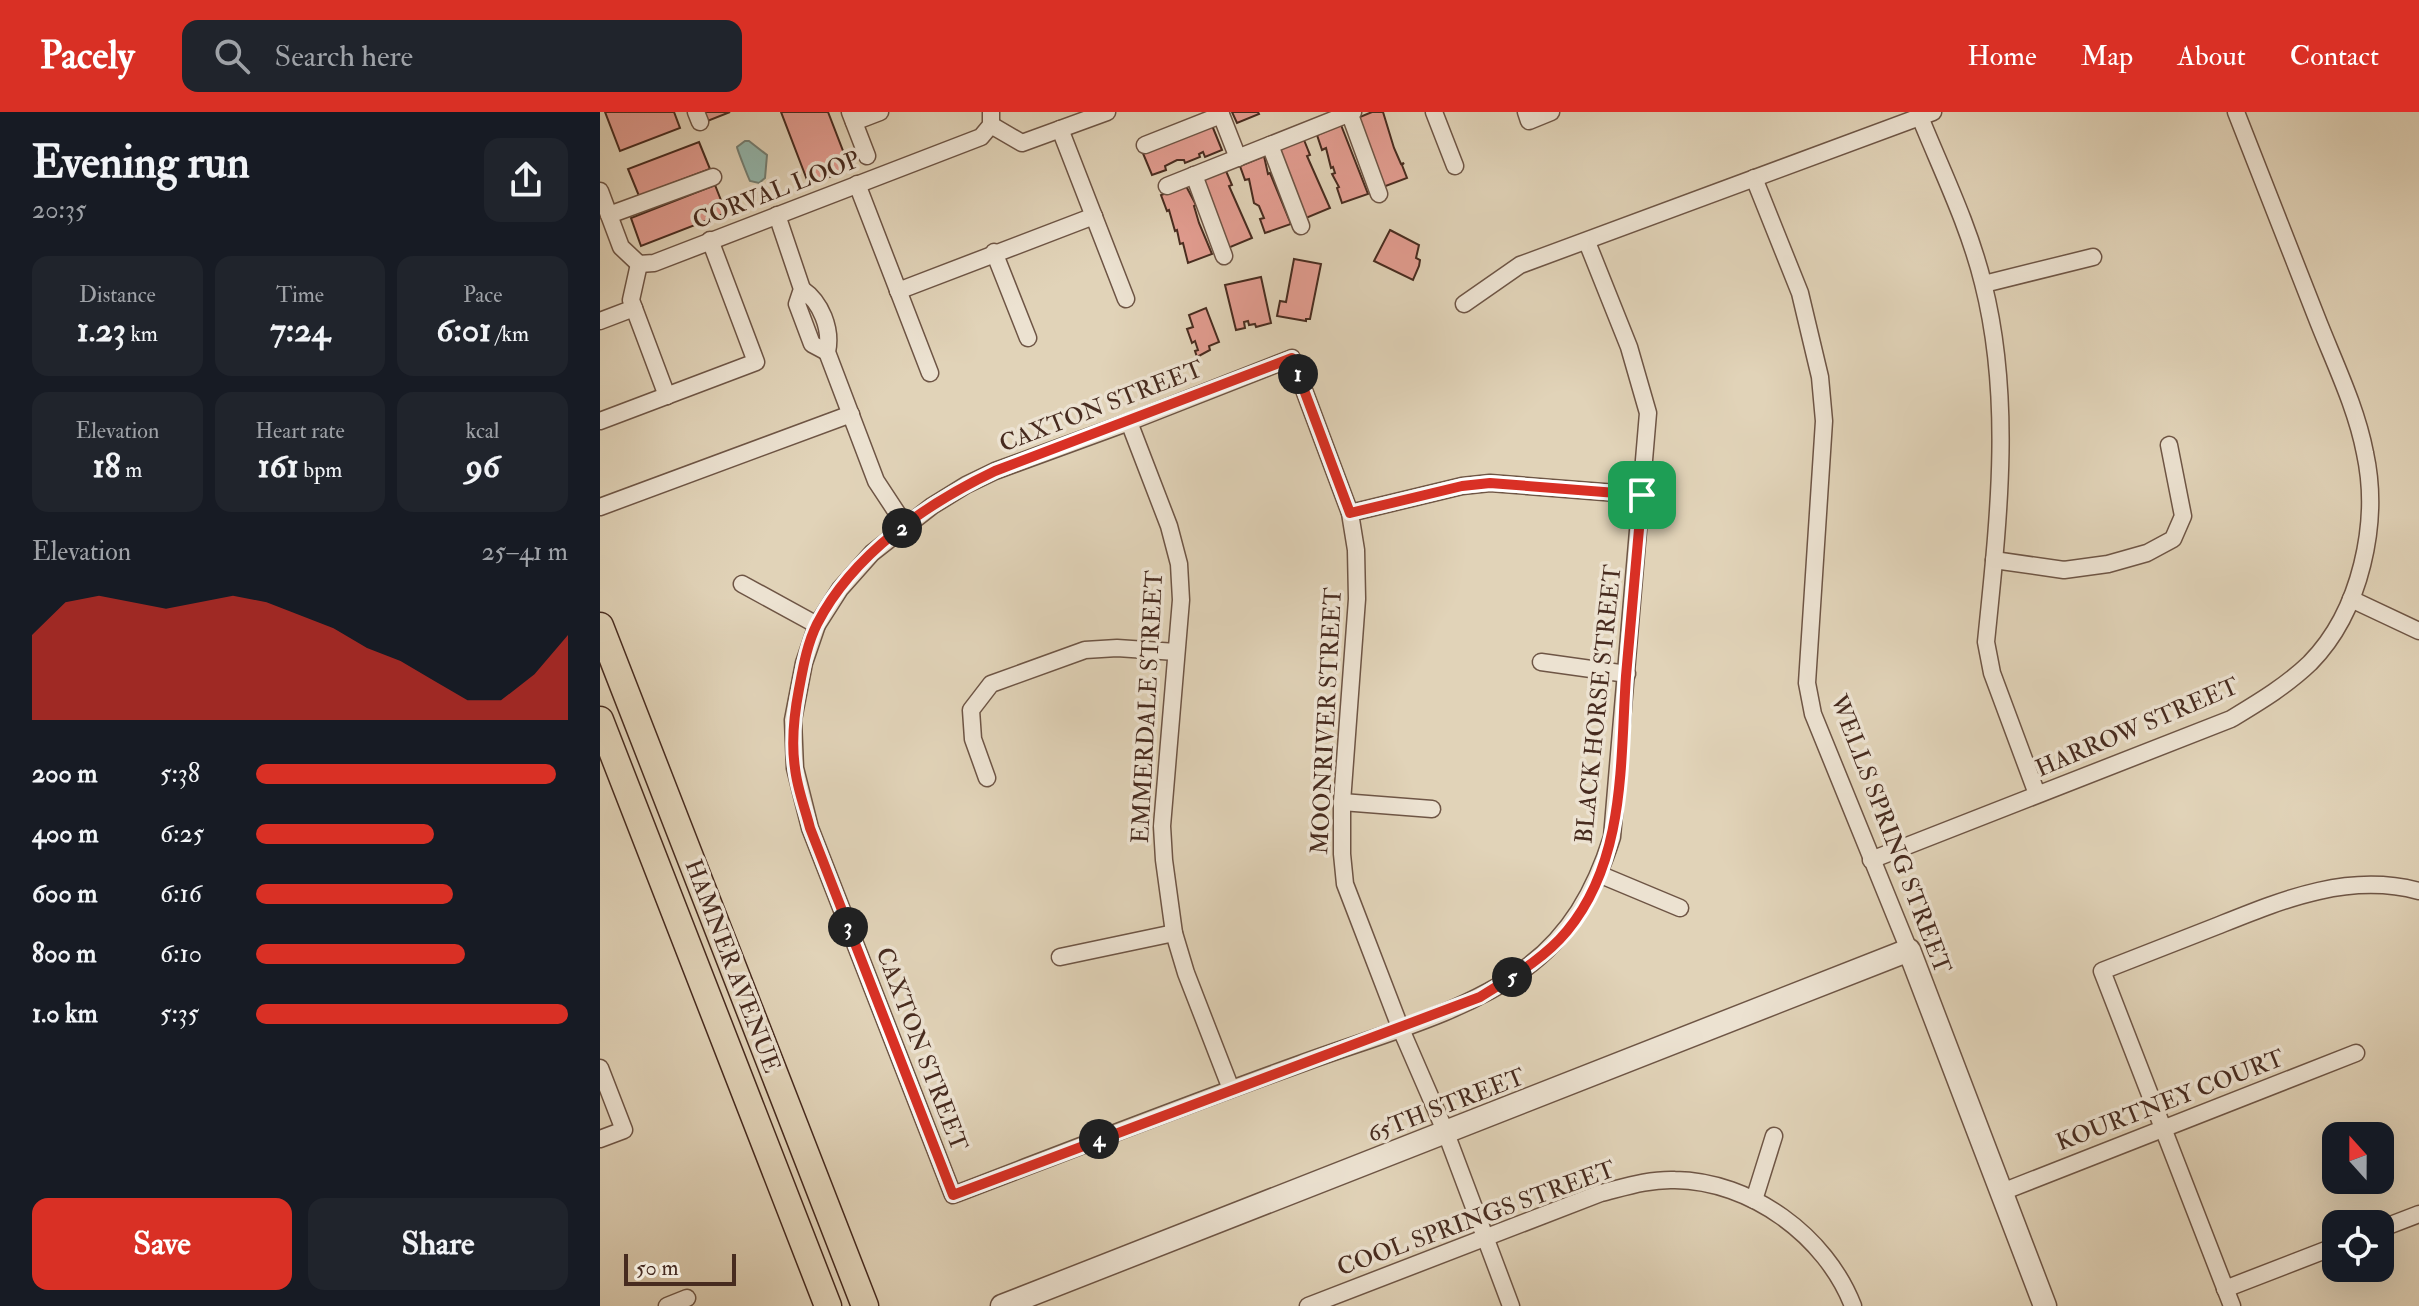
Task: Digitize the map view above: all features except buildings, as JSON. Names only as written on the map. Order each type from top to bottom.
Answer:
[{"type":"main road","name":"HAMNER AVENUE","points":[[600,626],[865,1306]]},
{"type":"main road","name":"HAMNER AVENUE","points":[[600,720],[828,1306]]},
{"type":"street","points":[[867,156],[852,117],[880,112]]},
{"type":"street","points":[[991,118],[1022,143],[1107,112]]},
{"type":"street","points":[[1167,186],[1351,112],[1379,194]]},
{"type":"street","points":[[1434,112],[1455,166]]},
{"type":"street","points":[[1528,116],[1551,112]]},
{"type":"street","name":"HARROW STREET","points":[[1871,860],[2231,719],[2276,692],[2311,661],[2329,638],[2351,599],[2367,542],[2370,496],[2365,452],[2348,399],[2236,112]]},
{"type":"street","points":[[1145,145],[1221,114],[1238,158]]},
{"type":"street","points":[[1464,304],[1520,265],[1927,114],[1984,284],[1995,349],[2001,407],[2001,456],[1986,642],[1992,673],[2037,794]]},
{"type":"street","name":"CORVAL LOOP","points":[[639,264],[654,263],[981,137],[991,118]]},
{"type":"street","points":[[1060,129],[1126,299]]},
{"type":"street","points":[[1270,145],[1301,226]]},
{"type":"street","points":[[1194,175],[1224,256]]},
{"type":"street","points":[[609,215],[713,177]]},
{"type":"street","name":"WELLS SPRING STREET","points":[[1754,178],[1800,293],[1820,377],[1824,421],[1807,683],[1813,714],[1909,950],[2045,1306]]},
{"type":"street","points":[[857,184],[930,373]]},
{"type":"street","points":[[600,191],[621,247],[639,264],[631,300],[667,396]]},
{"type":"street","points":[[777,215],[802,289],[815,298],[831,337],[827,352],[876,481],[905,525]]},
{"type":"street","points":[[898,291],[1094,216]]},
{"type":"street","points":[[600,421],[756,362],[710,240]]},
{"type":"street","name":"BLACK HORSE STREET","points":[[953,1195],[1480,997],[1524,969],[1566,933],[1601,875],[1612,837],[1648,413],[1629,347],[1587,242]]},
{"type":"street","points":[[994,252],[1028,338]]},
{"type":"street","points":[[1984,284],[2093,257]]},
{"type":"street","points":[[802,289],[797,304],[812,344],[827,352]]},
{"type":"street","points":[[600,321],[634,308]]},
{"type":"street","points":[[804,322],[821,314]]},
{"type":"street","name":"CAXTON STREET","points":[[953,1195],[810,828],[795,768],[793,720],[804,663],[817,625],[840,589],[872,553],[905,525],[966,485],[995,471],[1292,358]]},
{"type":"street","name":"MOONRIVER STREET","points":[[1292,358],[1350,513],[1356,550],[1357,599],[1342,802],[1345,884],[1400,1027],[1446,1133],[1511,1306]]},
{"type":"street","points":[[600,507],[851,414]]},
{"type":"street","name":"EMMERDALE STREET","points":[[1129,422],[1169,526],[1179,564],[1181,600],[1162,826],[1167,897],[1186,973],[1231,1089]]},
{"type":"street","points":[[1994,560],[2064,570],[2108,564],[2147,553],[2173,539],[2183,516],[2169,445]]},
{"type":"street","points":[[1350,513],[1462,486],[1490,483],[1642,495]]},
{"type":"street","points":[[742,584],[817,625]]},
{"type":"street","points":[[2351,599],[2419,631]]},
{"type":"street","points":[[987,778],[973,739],[971,710],[991,684],[1085,650],[1117,648],[1176,652]]},
{"type":"street","points":[[1541,662],[1627,674]]},
{"type":"street","points":[[1342,802],[1432,809]]},
{"type":"street","points":[[1601,875],[1680,908]]},
{"type":"street","points":[[2232,1306],[2102,971],[2280,901],[2323,889],[2361,883],[2419,891]]},
{"type":"street","points":[[1060,957],[1174,933]]},
{"type":"street","name":"65TH STREET","points":[[1002,1306],[1909,950]]},
{"type":"street","name":"KOURTNEY COURT","points":[[2002,1192],[2356,1053]]},
{"type":"street","points":[[600,1068],[624,1130],[600,1139]]},
{"type":"street","points":[[1754,1200],[1774,1136]]},
{"type":"street","name":"COOL SPRINGS STREET","points":[[1318,1304],[1601,1193],[1642,1182],[1676,1180],[1713,1185],[1754,1200],[1790,1221],[1815,1246],[1837,1275],[1853,1306]]},
{"type":"street","points":[[2394,1224],[2419,1214]]},
{"type":"street","points":[[2225,1289],[2322,1251]]},
{"type":"street","points":[[667,1306],[687,1298]]},
{"type":"water","points":[[749,141],[767,155],[765,178],[759,183],[750,181],[737,147]]},
{"type":"route","points":[[1292,358],[1350,513],[1462,486],[1490,483],[1642,495],[1612,837],[1601,875],[1566,933],[1524,969],[1480,997],[953,1195],[810,828],[795,768],[793,720],[804,663],[817,625],[840,589],[872,553],[932,506],[995,471],[1292,358]]}]
